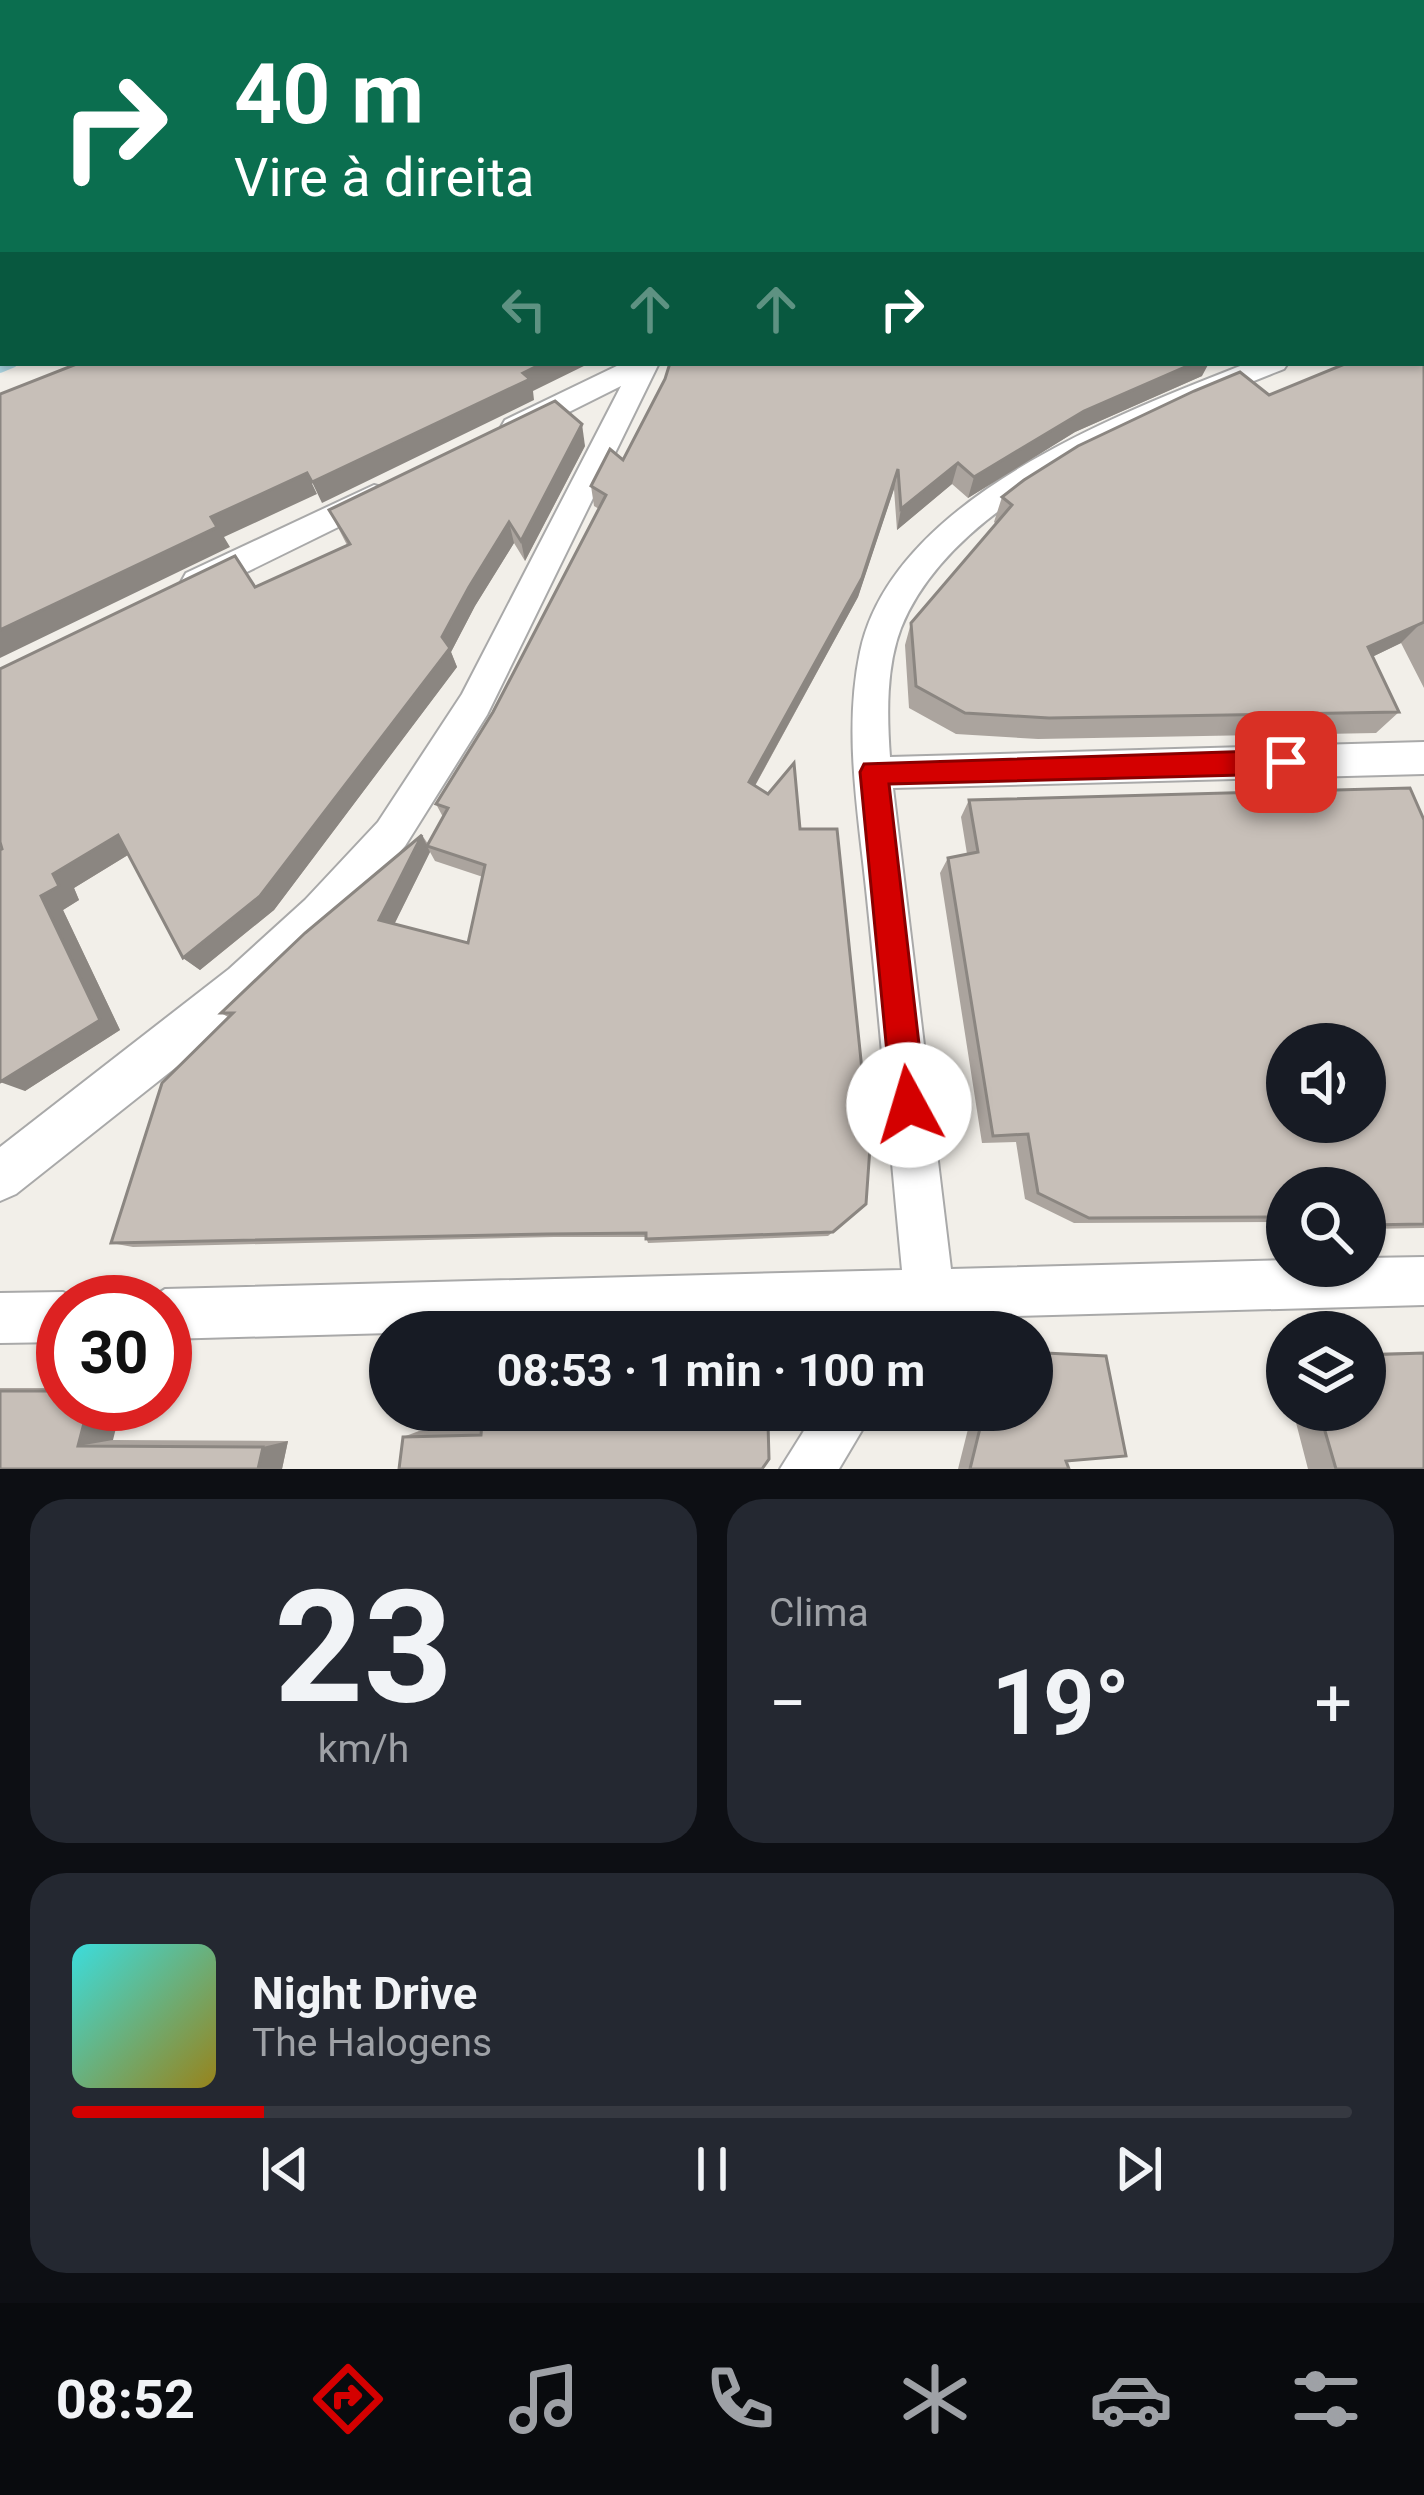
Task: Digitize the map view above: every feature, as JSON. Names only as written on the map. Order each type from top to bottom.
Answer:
[{"type":"street","points":[[485,441],[639,366]]},
{"type":"street","points":[[0,1178],[38,1143],[165,1050],[257,970],[365,865],[414,806],[455,745],[619,424],[644,366]]},
{"type":"street","points":[[916,1311],[874,772],[872,683],[878,645],[928,560],[994,497],[1107,430],[1267,366]]},
{"type":"street","points":[[171,595],[406,480]]},
{"type":"street","points":[[874,772],[1424,758]]},
{"type":"street","points":[[948,1311],[1424,1281]]},
{"type":"street","points":[[192,1314],[369,1314]]},
{"type":"street","points":[[0,1318],[36,1317]]},
{"type":"street","points":[[807,1469],[833,1431]]},
{"type":"building","points":[[71,366],[537,366],[523,373],[530,379],[312,482],[307,473],[211,517],[217,527],[0,630],[0,394]]},
{"type":"building","points":[[669,366],[1187,366],[1084,411],[974,477],[958,463],[901,509],[898,469],[862,578],[749,782],[768,794],[794,763],[800,829],[837,829],[870,1147],[866,1204],[833,1232],[646,1239],[646,1233],[111,1243],[162,1083],[233,1013],[221,1013],[305,933],[422,835],[379,920],[468,943],[485,865],[427,846],[448,808],[436,804],[493,712],[606,495],[591,486],[610,449],[623,460]]},
{"type":"building","points":[[1340,366],[1424,366],[1424,622],[1368,647],[1399,712],[1049,718],[965,713],[916,686],[911,623],[1012,505],[1002,497],[1078,446],[1240,372],[1269,395]]},
{"type":"building","points":[[555,401],[582,424],[521,541],[509,522],[442,637],[450,648],[260,896],[183,958],[118,835],[53,874],[59,886],[41,896],[100,1020],[0,1082],[0,669],[235,556],[255,587],[350,544],[329,510]]},
{"type":"building","points":[[1410,788],[1424,820],[1424,1224],[1386,1225],[1386,1167],[1266,1167],[1266,1217],[1089,1218],[1038,1193],[1028,1134],[993,1136],[948,858],[978,852],[969,800]]},
{"type":"building","points":[[1053,1353],[1106,1356],[1126,1456],[1066,1461],[1069,1469],[970,1469],[979,1431],[1053,1431]]},
{"type":"building","points":[[1424,1353],[1424,1469],[1336,1469],[1325,1431],[1386,1431],[1386,1354]]},
{"type":"building","points":[[0,1391],[36,1391],[36,1431],[82,1431],[78,1446],[263,1447],[258,1469],[0,1469]]},
{"type":"building","points":[[481,1431],[768,1431],[769,1459],[762,1469],[399,1469],[403,1437],[481,1435]]},
{"type":"waterway","points":[[0,368],[5,366]]},
{"type":"route","points":[[909,1105],[874,772],[1286,762]]}]
